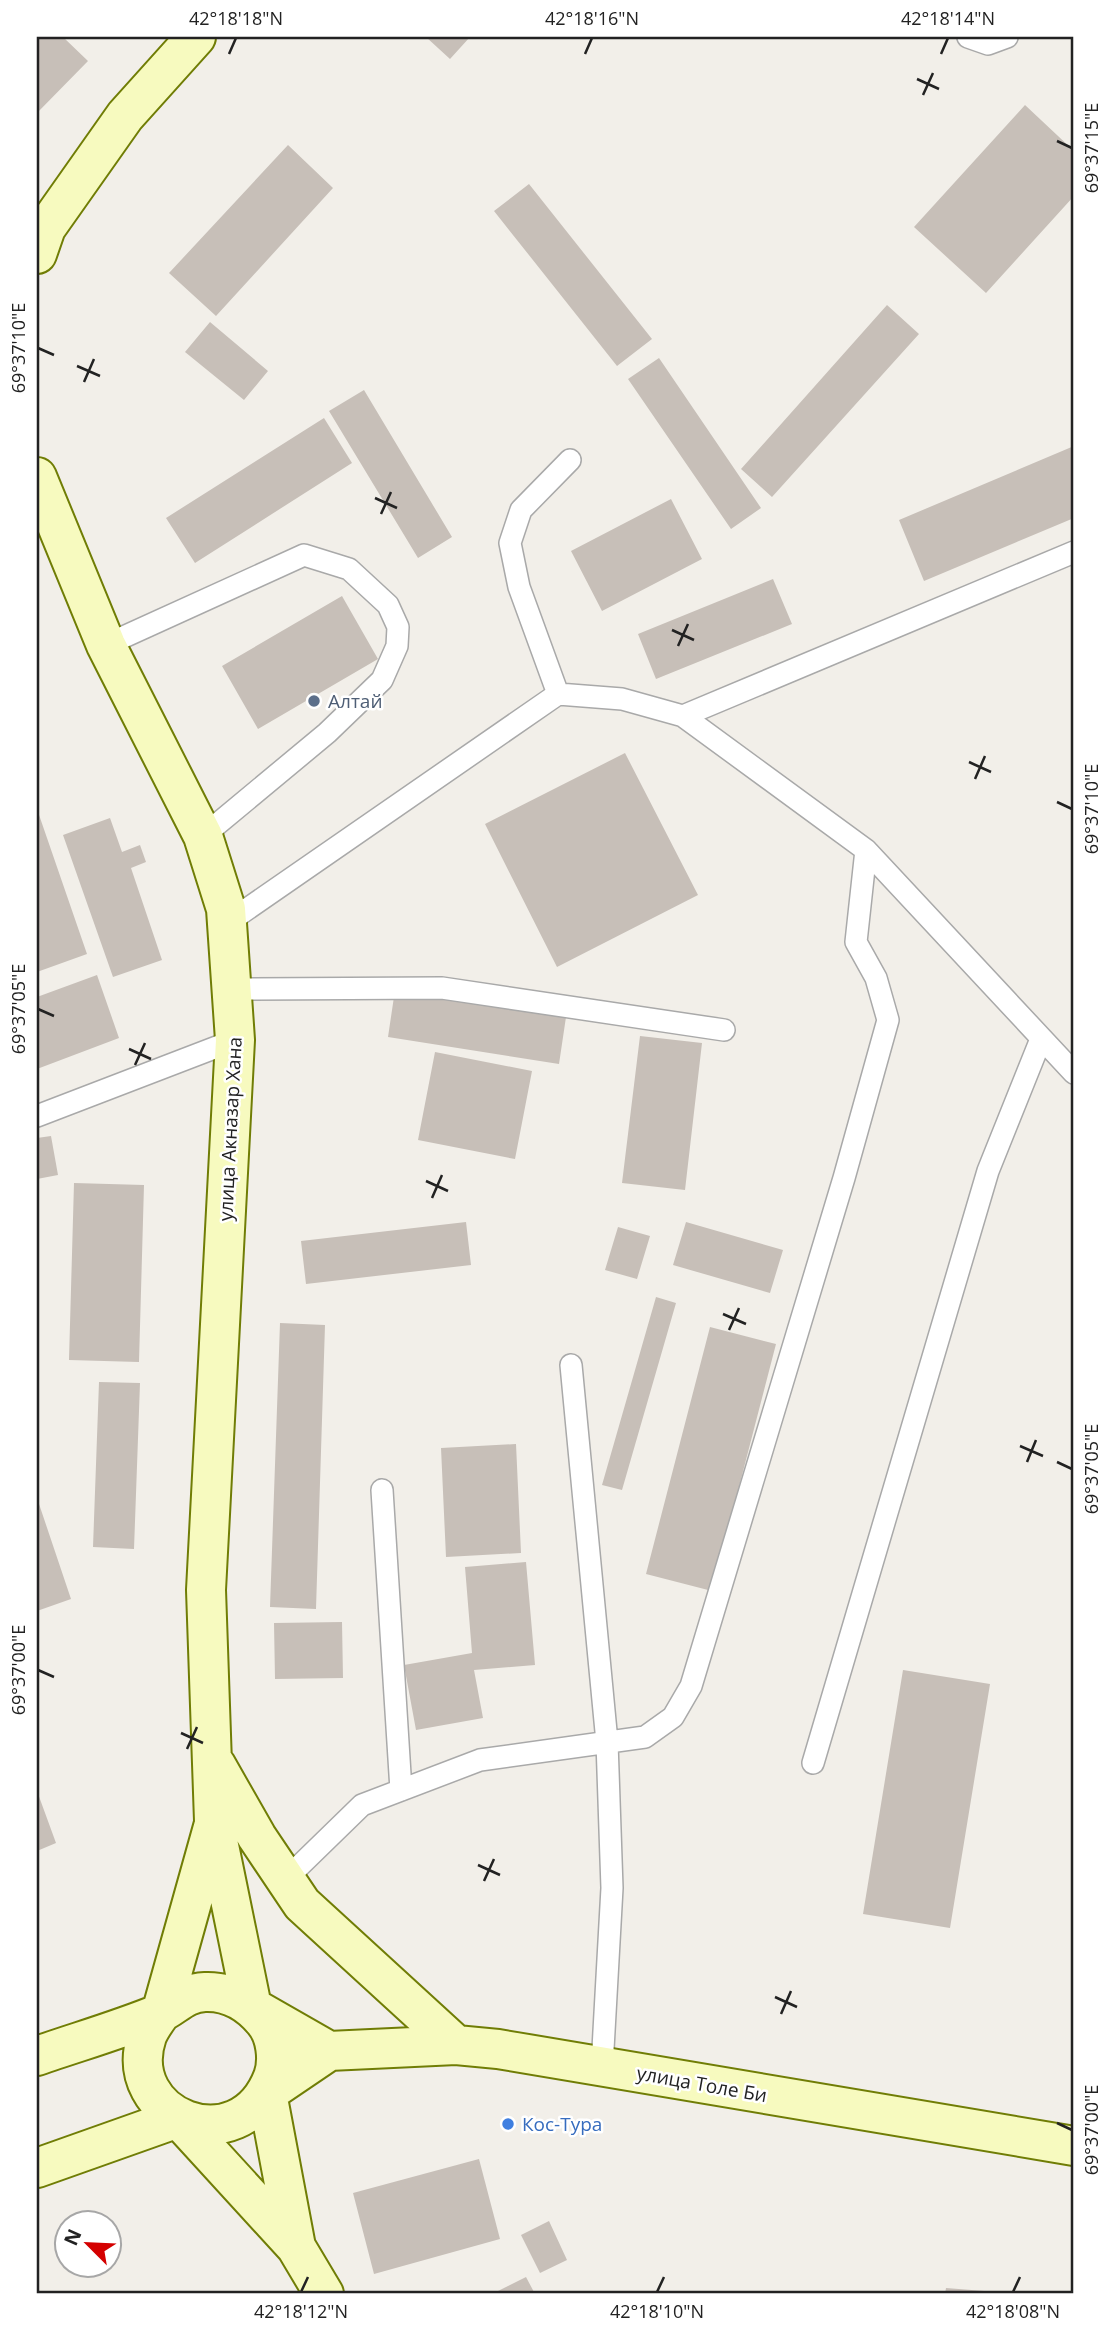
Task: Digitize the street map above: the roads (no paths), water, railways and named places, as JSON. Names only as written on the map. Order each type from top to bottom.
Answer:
[{"type":"main road","points":[[37,254],[46,228],[125,116],[196,37]]},
{"type":"main road","name":"улица Акназар Хана","points":[[37,477],[106,645],[203,836],[226,909],[235,1040],[206,1590],[214,1821],[252,2007]]},
{"type":"main road","points":[[212,1759],[257,1838],[302,1904],[456,2045]]},
{"type":"main road","name":"улица Акназар Хана","points":[[161,2013],[214,1821]]},
{"type":"main road","points":[[37,2056],[161,2013],[179,1999],[204,1992],[228,1994],[329,2051],[267,2093],[247,2114],[220,2124],[199,2125],[178,2118],[37,2168]]},
{"type":"main road","points":[[252,2007],[268,2025],[275,2046],[275,2071],[267,2093],[296,2247]]},
{"type":"main road","points":[[161,2013],[147,2035],[143,2061],[149,2087],[166,2109],[178,2118],[296,2247],[324,2294]]},
{"type":"main road","name":"улица Толе Би","points":[[329,2051],[456,2045],[498,2049],[1074,2147]]},
{"type":"lane","points":[[968,37],[988,44],[1007,37]]},
{"type":"lane","points":[[558,694],[519,587],[510,543],[521,510],[570,460]]},
{"type":"lane","points":[[683,716],[1074,552]]},
{"type":"lane","points":[[106,645],[304,555],[349,569],[388,605],[398,627],[397,646],[382,680],[327,733],[203,836]]},
{"type":"lane","points":[[227,923],[558,694],[622,699],[683,716],[866,850],[1074,1073]]},
{"type":"lane","points":[[286,1879],[362,1805],[480,1760],[645,1737],[673,1717],[691,1686],[844,1178],[888,1020],[876,978],[856,942],[866,850]]},
{"type":"lane","points":[[232,989],[442,988],[724,1030]]},
{"type":"lane","points":[[813,1763],[988,1171],[1041,1038]]},
{"type":"lane","points":[[37,1116],[235,1040]]},
{"type":"lane","points":[[570,1365],[607,1742],[612,1888],[602,2067]]},
{"type":"lane","points":[[382,1490],[401,1790]]},
{"type":"place","name":"Алтай","points":[[314,701]]},
{"type":"place","name":"Кос-Тура","points":[[508,2124]]}]
